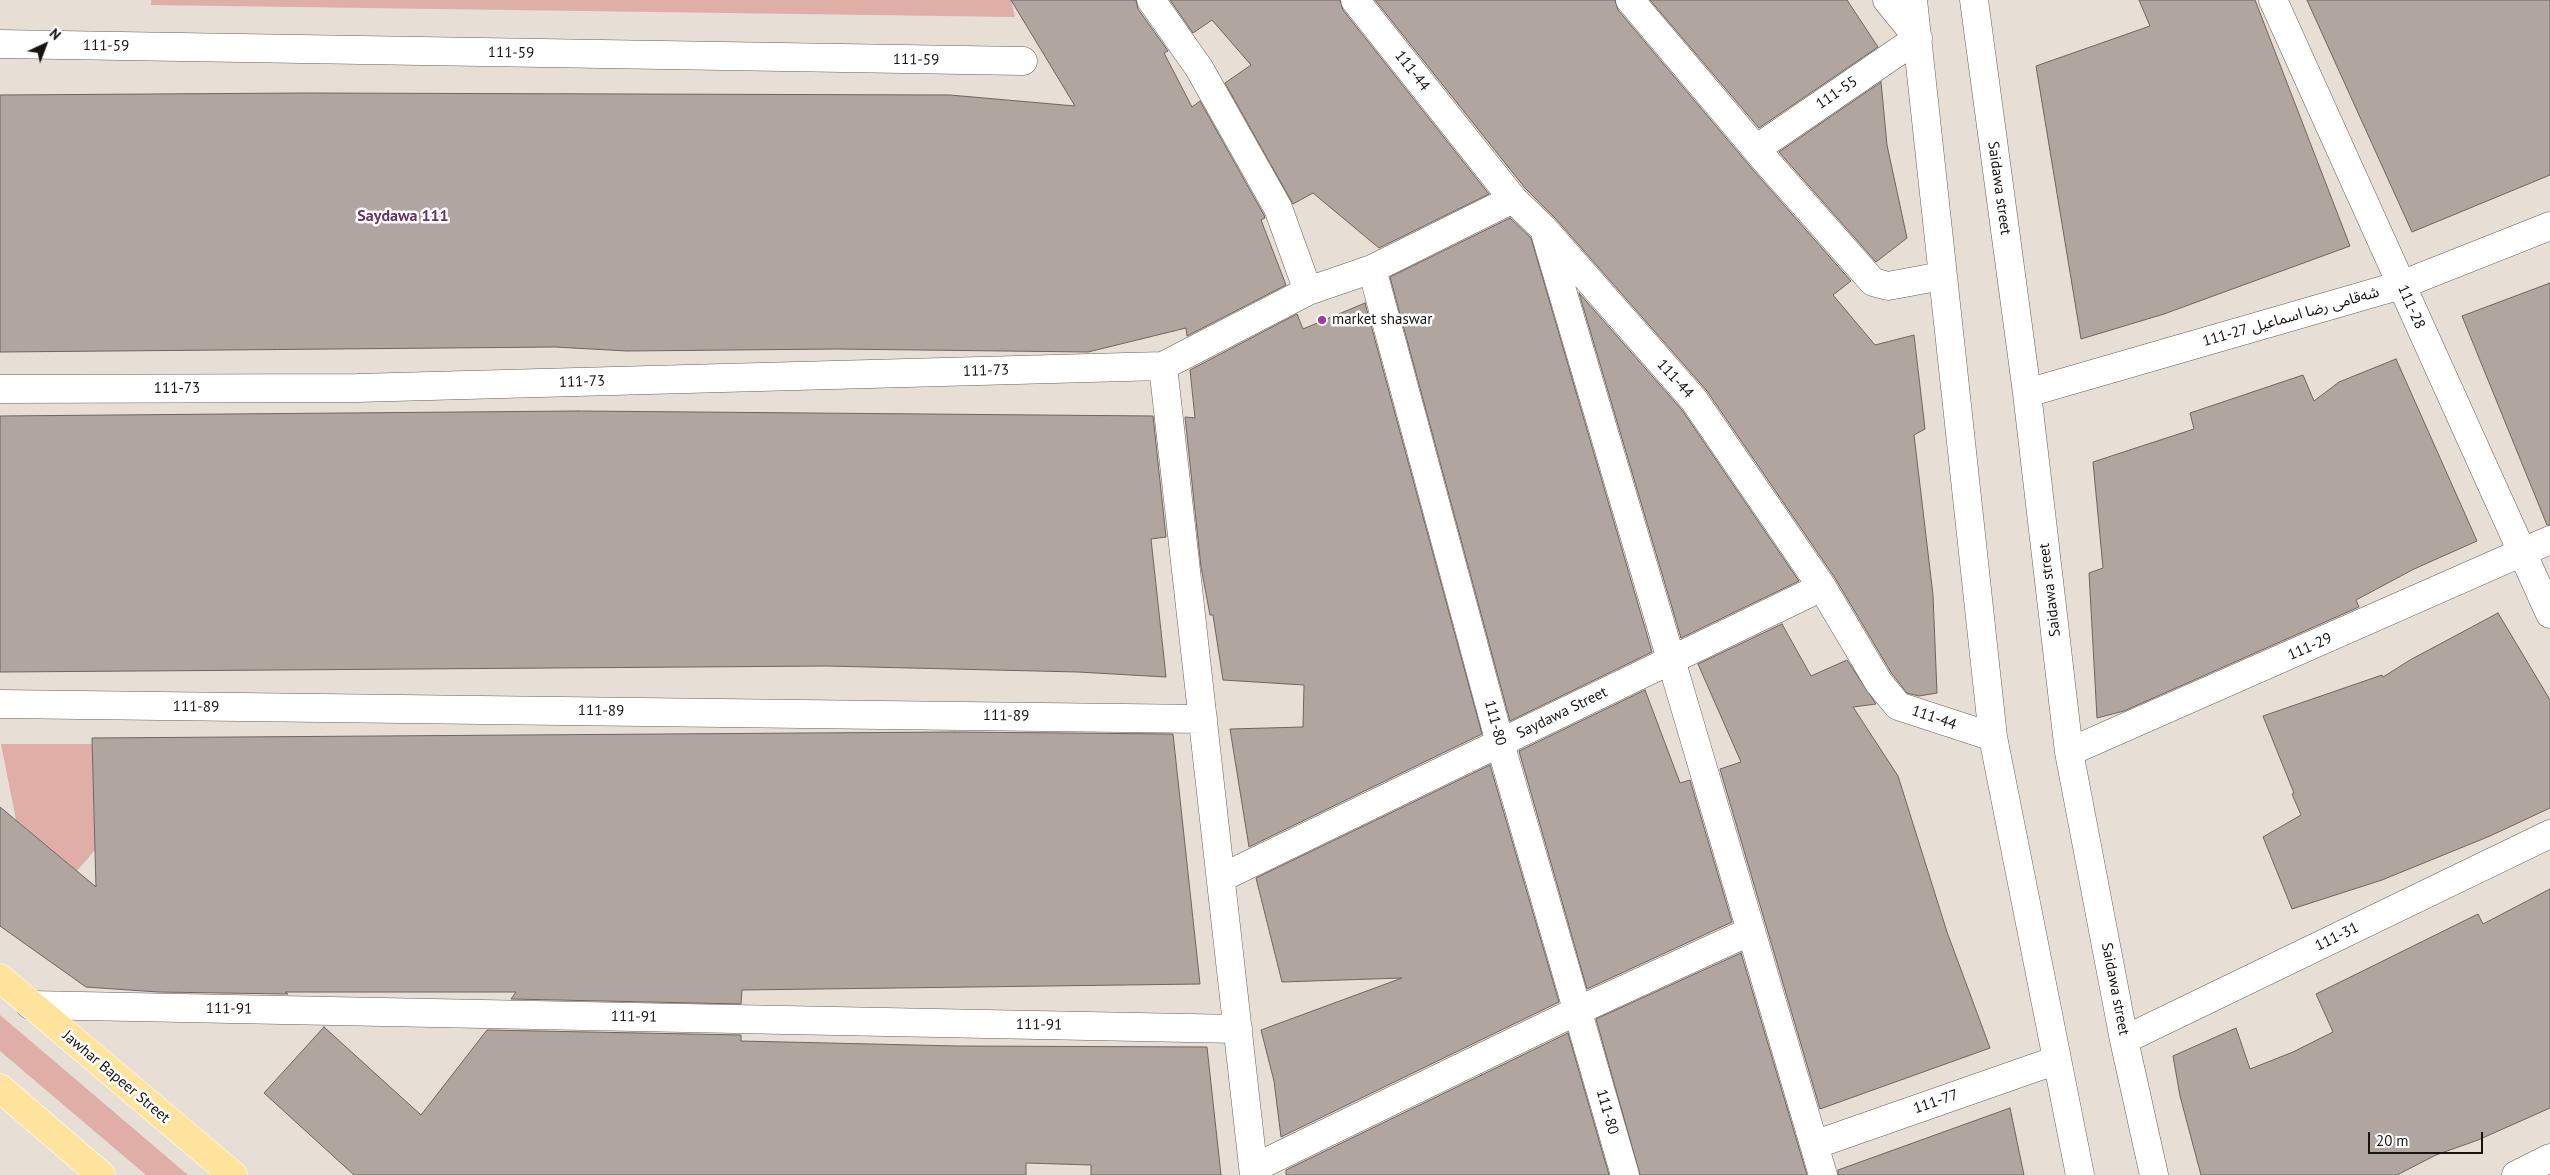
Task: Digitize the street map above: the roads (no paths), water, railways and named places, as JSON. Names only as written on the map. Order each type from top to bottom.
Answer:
[{"type":"main road","name":"Jawhar Bapeer Street","points":[[0,978],[233,1175]]},
{"type":"main road","points":[[0,1088],[102,1175]]},
{"type":"street","points":[[1151,0],[1199,68],[1278,208],[1308,291]]},
{"type":"street","name":"111-44","points":[[1355,0],[1513,199],[1543,228],[1694,400],[1822,587],[1879,683],[1898,706],[1993,737]]},
{"type":"street","points":[[1630,0],[1756,149],[1873,282],[1888,286],[1942,276]]},
{"type":"street","points":[[1887,0],[1918,38]]},
{"type":"street","points":[[1913,0],[1993,737],[2080,1175]]},
{"type":"street","name":"Saidawa street","points":[[1974,0],[2027,394],[2069,752],[2124,1040],[2154,1175]]},
{"type":"street","name":"111-28","points":[[2273,0],[2550,614]]},
{"type":"street","name":"111-55","points":[[1756,149],[1918,38]]},
{"type":"street","name":"111-59","points":[[0,44],[1023,61]]},
{"type":"street","points":[[1513,199],[1372,269],[1308,291],[1163,366],[1254,1172],[1578,1011],[1751,932]]},
{"type":"street","name":"111-27 شەقامی رضا اسماعيل","points":[[2027,394],[2401,285],[2550,226]]},
{"type":"street","points":[[1543,228],[1823,1175]]},
{"type":"street","name":"111-80","points":[[1372,269],[1500,743],[1625,1175]]},
{"type":"street","name":"111-73","points":[[0,389],[357,388],[1163,366]]},
{"type":"street","name":"111-29","points":[[2069,752],[2524,554],[2550,540]]},
{"type":"street","name":"Saydawa Street","points":[[1221,878],[1822,587]]},
{"type":"street","name":"111-89","points":[[0,704],[1203,719]]},
{"type":"street","name":"111-31","points":[[2124,1040],[2550,834]]},
{"type":"street","name":"111-91","points":[[30,1004],[1238,1029]]},
{"type":"street","name":"111-77","points":[[1814,1145],[2057,1060]]},
{"type":"street","points":[[2516,1175],[2550,1158]]},
{"type":"place","name":"market shaswar","points":[[1322,320]]},
{"type":"district","name":"Saydawa 111","points":[[403,216]]}]
